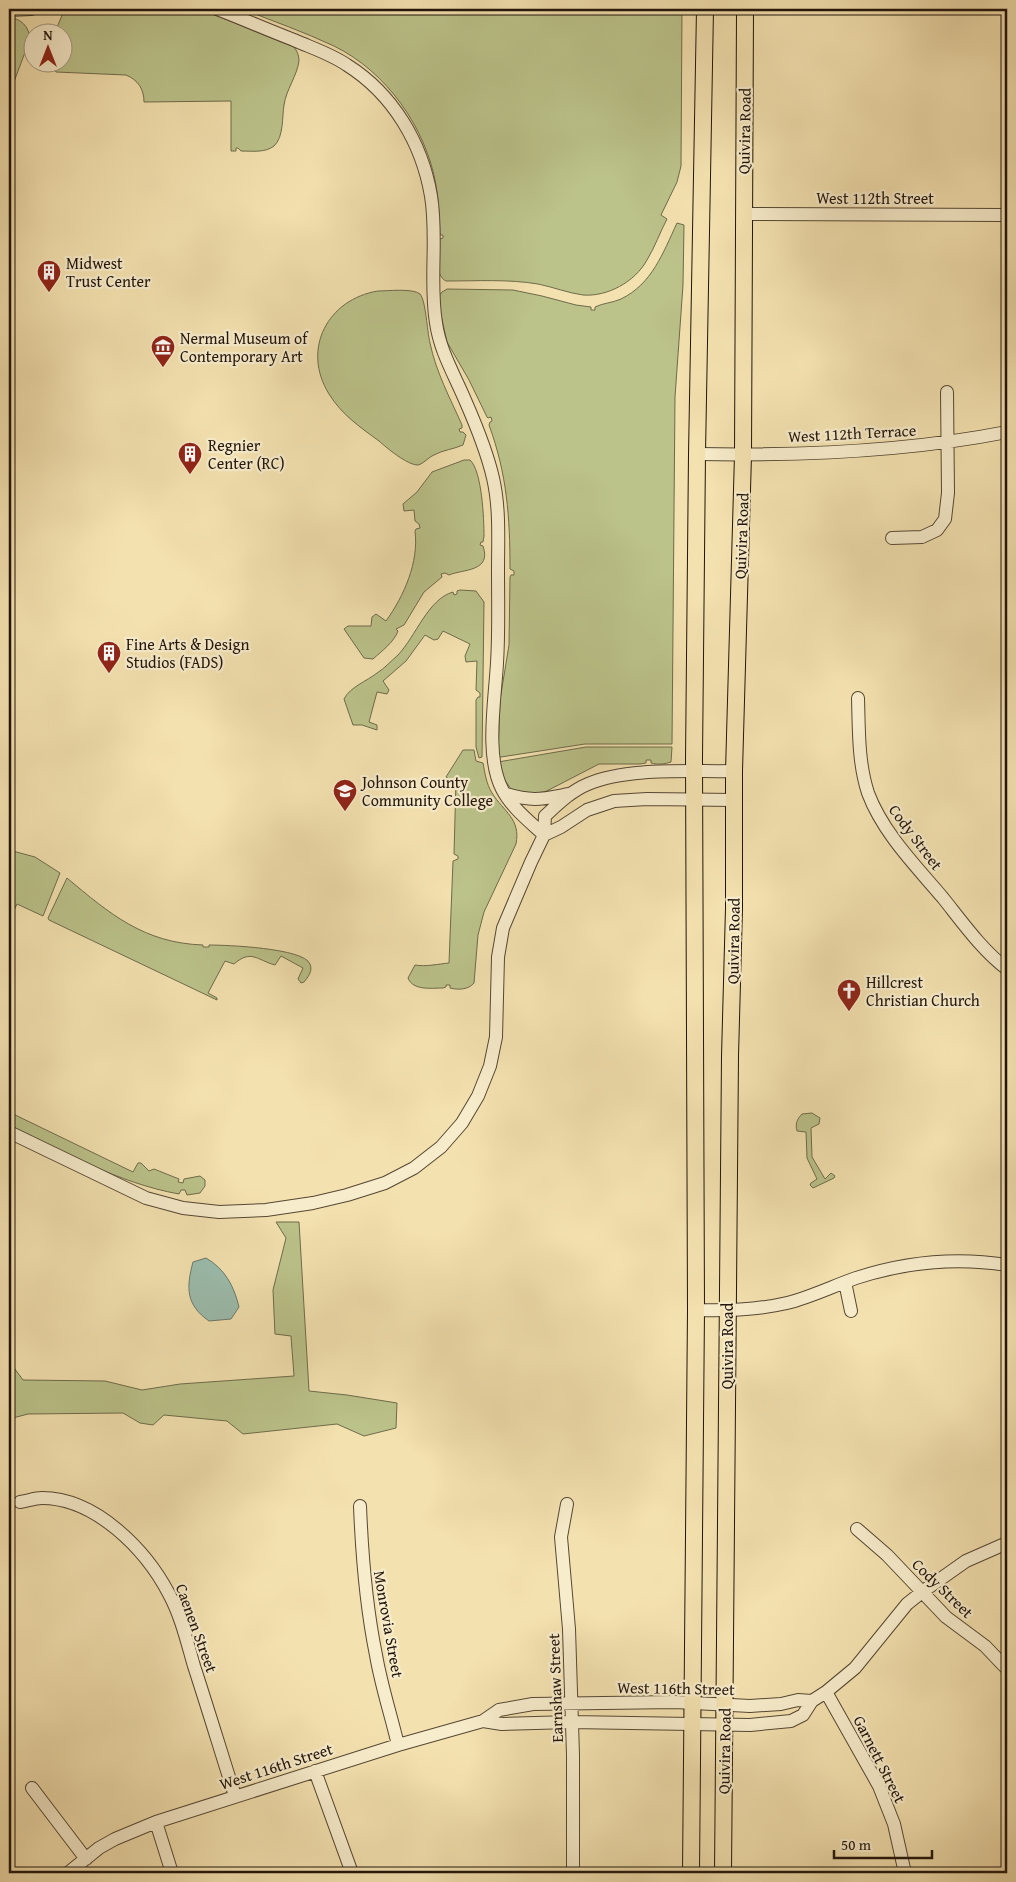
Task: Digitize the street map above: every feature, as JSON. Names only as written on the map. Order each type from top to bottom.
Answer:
[{"type":"main road","name":"Quivira Road","points":[[691,1873],[696,1310],[694,772],[704,9]]},
{"type":"main road","name":"Quivira Road","points":[[723,1873],[727,1311],[734,908],[734,771],[743,455],[745,9]]},
{"type":"street","points":[[9,10],[31,9]]},
{"type":"street","points":[[217,9],[315,49],[345,63],[365,77],[384,95],[400,115],[413,139],[425,169],[432,198],[435,321],[441,348],[465,400],[484,449],[493,479],[497,506],[498,621],[493,761],[497,777],[506,794],[518,811],[544,836]]},
{"type":"street","name":"West 112th Street","points":[[743,214],[1007,215]]},
{"type":"street","points":[[892,538],[922,537],[937,530],[945,519],[948,493],[948,392]]},
{"type":"street","name":"West 112th Terrace","points":[[697,454],[743,455],[861,451],[948,443],[1007,432]]},
{"type":"street","name":"Cody Street","points":[[858,698],[861,765],[868,792],[880,818],[896,842],[983,947],[1007,969]]},
{"type":"street","points":[[9,1132],[146,1198],[183,1208],[219,1212],[266,1210],[313,1203],[385,1183],[414,1168],[441,1147],[462,1123],[478,1096],[490,1066],[496,1037],[498,957],[503,928],[544,836],[545,816],[562,800],[588,784],[620,774],[734,771]]},
{"type":"street","points":[[506,794],[525,800],[538,800],[574,793]]},
{"type":"street","points":[[544,836],[587,810],[614,800],[734,800]]},
{"type":"street","points":[[696,1310],[727,1311],[764,1308],[892,1268],[929,1262],[954,1260],[1007,1265]]},
{"type":"street","points":[[845,1282],[851,1311]]},
{"type":"street","name":"Caenen Street","points":[[20,1502],[41,1498],[71,1502],[86,1509],[113,1526],[136,1547],[156,1571],[170,1596],[181,1625],[235,1796]]},
{"type":"street","name":"Earnshaw Street","points":[[567,1504],[561,1537],[569,1629],[572,1704],[573,1873]]},
{"type":"street","name":"Monrovia Street","points":[[360,1506],[362,1559],[367,1607],[376,1658],[398,1745]]},
{"type":"street","name":"Cody Street","points":[[857,1529],[888,1555],[946,1617],[985,1646],[1007,1669]]},
{"type":"street","name":"West 116th Street","points":[[483,1721],[502,1724],[572,1722],[725,1725],[770,1725],[791,1721],[803,1715],[812,1700],[826,1692],[855,1668],[895,1618],[922,1592],[966,1560],[1007,1543]]},
{"type":"street","name":"Garnett Street","points":[[826,1692],[879,1786],[894,1824],[905,1873]]},
{"type":"street","name":"West 116th Street","points":[[68,1873],[86,1858],[115,1839],[156,1822],[398,1745],[483,1721],[499,1710],[533,1704],[750,1706],[812,1700]]},
{"type":"street","points":[[315,1771],[352,1873]]},
{"type":"street","points":[[32,1788],[86,1858]]},
{"type":"street","points":[[156,1822],[172,1873]]},
{"type":"green space","points":[[69,9],[200,9],[294,47],[298,53],[299,61],[285,99],[280,137],[274,146],[263,151],[241,151],[236,148],[236,151],[231,151],[231,101],[144,102],[140,86],[126,75],[56,72],[72,72],[72,22],[59,22],[63,13]]},
{"type":"green space","points":[[242,9],[682,9],[681,166],[677,182],[661,215],[667,219],[653,250],[642,268],[628,281],[611,291],[592,295],[577,294],[527,282],[446,281],[442,278],[439,269],[439,241],[443,238],[443,235],[440,235],[437,191],[431,164],[413,123],[401,104],[387,86],[353,57],[323,41]]},
{"type":"green space","points":[[9,17],[22,23],[22,60],[9,95]]},
{"type":"green space","points":[[677,223],[684,225],[683,285],[675,397],[672,744],[585,744],[501,757],[498,756],[500,700],[509,645],[510,577],[514,575],[514,571],[510,569],[509,531],[504,478],[489,425],[492,421],[491,417],[487,417],[469,380],[447,342],[439,296],[447,289],[513,290],[591,307],[591,310],[595,310],[595,307],[621,299],[641,285],[655,267]]},
{"type":"green space","points":[[406,290],[420,294],[424,303],[429,338],[436,364],[462,425],[462,428],[459,429],[460,432],[466,435],[463,445],[437,453],[418,465],[397,456],[352,420],[334,401],[321,377],[318,360],[319,344],[324,329],[333,315],[345,304],[360,296],[378,291]]},
{"type":"green space","points":[[464,460],[470,460],[474,466],[480,484],[484,536],[483,542],[480,545],[483,546],[485,554],[483,561],[475,568],[449,575],[441,574],[442,577],[424,592],[404,625],[396,629],[398,631],[391,643],[373,659],[364,658],[344,629],[348,626],[371,626],[372,617],[376,614],[386,621],[399,601],[409,578],[415,555],[415,531],[420,528],[419,524],[415,521],[414,510],[404,511],[403,504],[417,492],[432,472]]},
{"type":"green space","points":[[457,591],[476,591],[484,602],[482,757],[479,758],[476,747],[476,700],[480,697],[480,693],[476,690],[477,661],[466,662],[465,656],[470,644],[443,631],[438,639],[434,640],[425,635],[406,661],[383,681],[389,690],[387,694],[377,692],[369,722],[377,725],[377,730],[362,725],[353,725],[344,699],[347,695],[354,688],[383,669],[398,655],[436,602],[453,592],[454,595],[457,594]]},
{"type":"green space","points":[[586,747],[672,747],[671,762],[656,764],[651,763],[651,760],[646,760],[646,763],[640,764],[599,764],[541,794],[511,789],[502,776],[498,762]]},
{"type":"green space","points":[[463,750],[474,750],[476,761],[483,763],[490,789],[514,822],[517,835],[516,844],[484,912],[478,935],[474,983],[463,989],[450,988],[450,985],[446,985],[443,988],[423,988],[414,985],[408,978],[415,965],[428,966],[449,963],[453,861],[458,859],[458,856],[454,854],[456,780],[446,777]]},
{"type":"green space","points":[[9,850],[35,857],[60,873],[43,916],[17,904],[9,921]]},
{"type":"green space","points":[[67,878],[113,914],[145,932],[163,939],[203,945],[203,947],[209,947],[209,945],[264,948],[294,954],[305,959],[310,964],[310,974],[301,983],[298,979],[303,968],[281,956],[275,965],[250,956],[234,964],[225,961],[208,993],[217,998],[217,1000],[49,920],[48,918]]},
{"type":"green space","points":[[9,1112],[133,1172],[138,1163],[141,1163],[149,1171],[154,1169],[179,1179],[178,1182],[183,1183],[184,1179],[200,1176],[205,1180],[205,1186],[200,1193],[187,1195],[185,1190],[181,1190],[179,1194],[134,1182],[92,1166],[9,1125]]},
{"type":"green space","points":[[812,1113],[820,1118],[819,1124],[811,1128],[812,1157],[825,1179],[831,1173],[835,1176],[813,1188],[810,1185],[817,1179],[807,1158],[806,1132],[797,1131],[796,1126],[802,1114]]},
{"type":"green space","points":[[276,1222],[299,1222],[309,1391],[397,1403],[396,1428],[364,1436],[337,1424],[243,1434],[227,1421],[164,1415],[153,1425],[140,1423],[123,1413],[28,1414],[9,1419],[9,1361],[23,1380],[105,1381],[142,1390],[180,1384],[294,1376],[291,1336],[275,1334],[273,1290],[286,1238]]},
{"type":"shaded area","points":[[206,1258],[213,1262],[228,1279],[234,1292],[239,1307],[231,1319],[209,1321],[201,1315],[192,1302],[189,1280],[193,1262]]},
{"type":"place","name":"Midwest Trust Center","points":[[49,293]]},
{"type":"place","name":"Nermal Museum of Contemporary Art","points":[[163,368]]},
{"type":"place","name":"Regnier Center (RC)","points":[[190,475]]},
{"type":"place","name":"Fine Arts & Design Studios (FADS)","points":[[109,674]]},
{"type":"place","name":"Johnson County Community College","points":[[345,812]]},
{"type":"place","name":"Hillcrest Christian Church","points":[[849,1012]]}]
